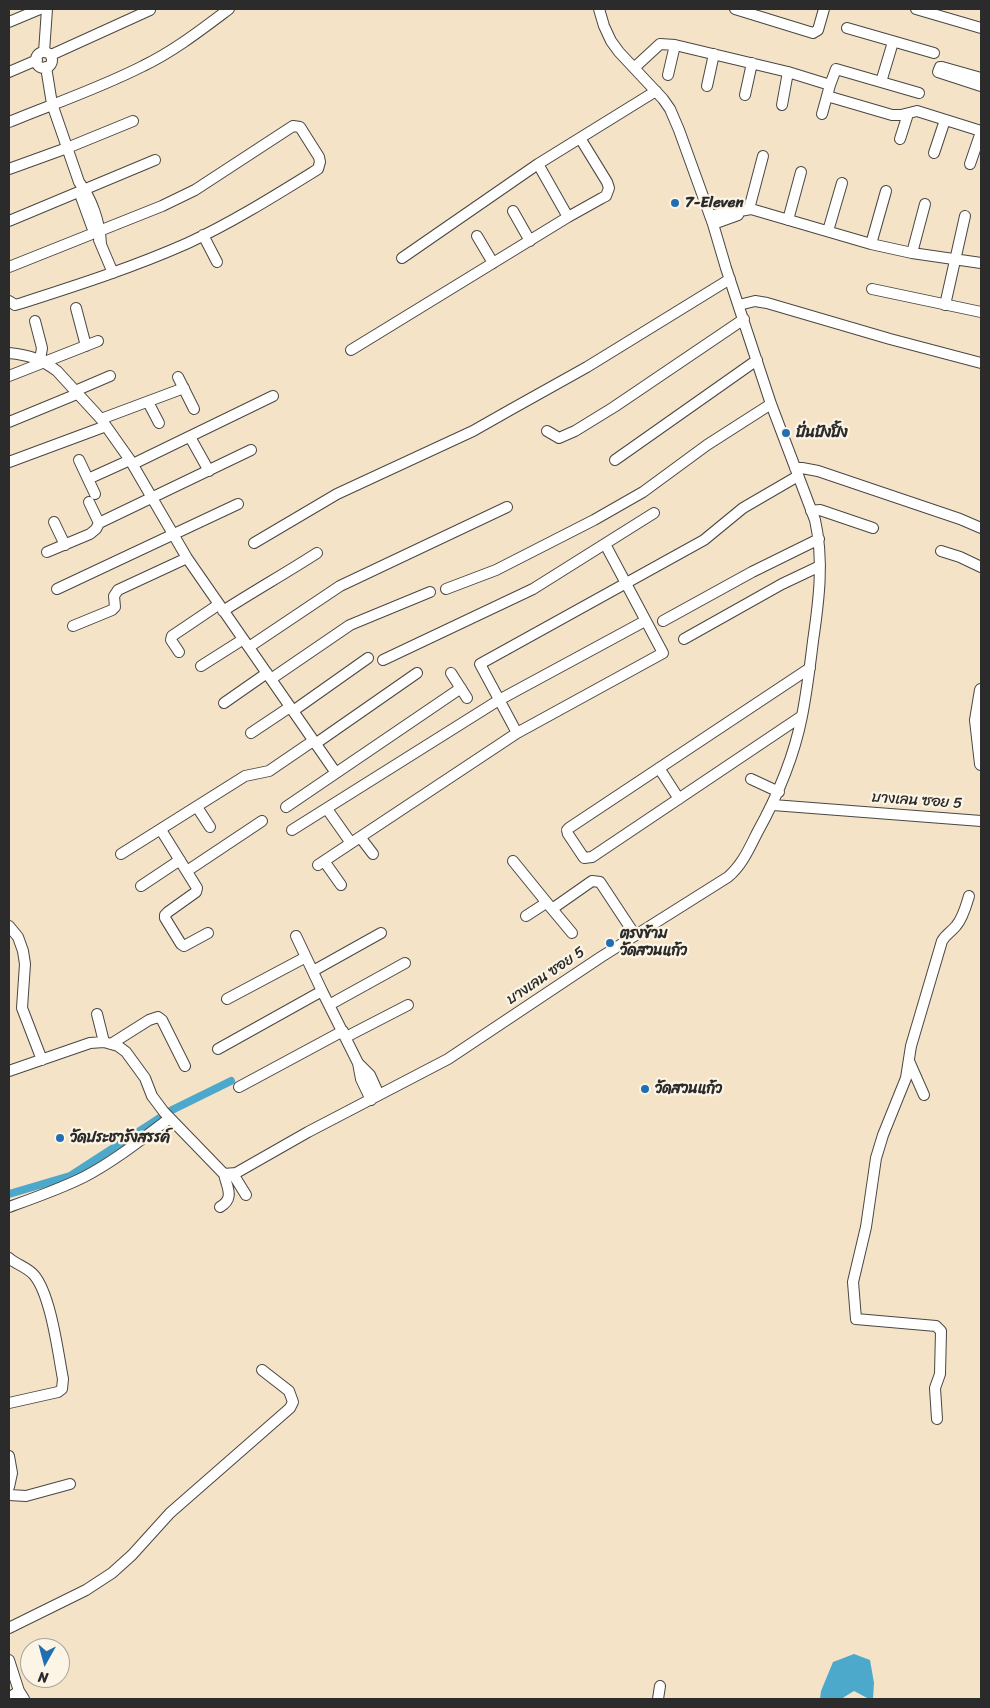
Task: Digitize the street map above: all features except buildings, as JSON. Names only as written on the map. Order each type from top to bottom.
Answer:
[{"type":"main road","points":[[981,690],[976,720],[981,764]]},
{"type":"street","points":[[9,22],[40,9]]},
{"type":"street","points":[[36,60],[40,66],[46,67],[52,62],[47,53],[47,9]]},
{"type":"street","points":[[9,122],[144,66],[200,31],[228,9]]},
{"type":"street","points":[[599,9],[611,41],[618,52],[656,91],[670,109],[712,220],[771,404],[811,511],[819,539],[820,587],[802,716],[773,805]]},
{"type":"street","points":[[734,9],[813,33],[818,30],[824,9]]},
{"type":"street","points":[[916,9],[981,28]]},
{"type":"street","points":[[9,72],[36,60],[38,55],[150,10]]},
{"type":"street","points":[[847,28],[934,53]]},
{"type":"street","points":[[881,82],[893,42]]},
{"type":"street","points":[[634,68],[660,44],[674,45],[788,72],[829,91],[892,115],[908,114],[917,111],[981,131],[970,164]]},
{"type":"street","points":[[668,75],[674,45]]},
{"type":"street","points":[[707,86],[714,54]]},
{"type":"street","points":[[745,95],[752,64]]},
{"type":"street","points":[[981,78],[941,66],[938,72],[981,86]]},
{"type":"street","points":[[46,67],[52,104],[112,273]]},
{"type":"street","points":[[822,114],[836,69],[919,93]]},
{"type":"street","points":[[782,105],[788,72]]},
{"type":"street","points":[[402,258],[538,164],[656,91]]},
{"type":"street","points":[[900,139],[908,114]]},
{"type":"street","points":[[934,153],[945,120]]},
{"type":"street","points":[[9,169],[133,121]]},
{"type":"street","points":[[9,267],[162,206],[194,190],[293,126],[300,127],[319,157],[318,169],[231,221],[203,235],[112,273],[22,304],[14,305],[9,301]]},
{"type":"street","points":[[351,350],[568,216],[606,196],[609,188],[580,138]]},
{"type":"street","points":[[745,210],[763,156]]},
{"type":"street","points":[[9,221],[81,188],[155,160]]},
{"type":"street","points":[[538,164],[568,216]]},
{"type":"street","points":[[788,220],[801,172]]},
{"type":"street","points":[[828,231],[842,183]]},
{"type":"street","points":[[871,244],[886,191]]},
{"type":"street","points":[[912,253],[925,204]]},
{"type":"street","points":[[712,220],[735,209],[745,210],[788,220],[871,244],[912,253],[981,263]]},
{"type":"street","points":[[513,211],[530,241]]},
{"type":"street","points":[[945,304],[965,216]]},
{"type":"street","points":[[203,235],[217,262]]},
{"type":"street","points":[[477,236],[493,263]]},
{"type":"street","points":[[254,543],[338,494],[473,431],[587,367],[730,279]]},
{"type":"street","points":[[872,289],[981,312]]},
{"type":"street","points":[[739,305],[756,301],[767,303],[981,363]]},
{"type":"street","points":[[76,308],[86,346]]},
{"type":"street","points":[[547,431],[559,438],[575,431],[744,319]]},
{"type":"street","points":[[35,322],[42,348],[42,361]]},
{"type":"street","points":[[9,376],[42,361],[98,341]]},
{"type":"street","points":[[9,353],[42,361],[57,371],[103,423],[132,462],[187,558],[336,773]]},
{"type":"street","points":[[614,460],[757,360]]},
{"type":"street","points":[[9,422],[110,376]]},
{"type":"street","points":[[178,377],[194,409]]},
{"type":"street","points":[[9,462],[184,388]]},
{"type":"street","points":[[88,479],[190,437],[273,396]]},
{"type":"street","points":[[148,402],[159,423]]},
{"type":"street","points":[[446,589],[496,570],[594,520],[643,492],[706,445],[771,404]]},
{"type":"street","points":[[190,437],[209,471]]},
{"type":"street","points":[[47,552],[90,534],[99,523],[251,450]]},
{"type":"street","points":[[79,460],[88,479],[99,523]]},
{"type":"street","points":[[517,733],[480,664],[704,540],[743,508],[802,468],[818,471],[960,519],[981,528]]},
{"type":"street","points":[[57,589],[238,504]]},
{"type":"street","points":[[201,666],[246,643],[340,586],[507,507]]},
{"type":"street","points":[[811,511],[820,510],[873,528]]},
{"type":"street","points":[[383,660],[533,590],[654,512]]},
{"type":"street","points":[[54,522],[65,545]]},
{"type":"street","points":[[663,621],[752,572],[819,539]]},
{"type":"street","points":[[341,886],[321,863],[517,733],[663,653],[605,544]]},
{"type":"street","points":[[941,550],[960,556],[981,567]]},
{"type":"street","points":[[179,652],[171,640],[172,636],[284,575],[317,553]]},
{"type":"street","points":[[73,626],[112,610],[115,607],[114,596],[118,590],[187,558]]},
{"type":"street","points":[[684,639],[782,584],[820,566]]},
{"type":"street","points":[[224,703],[350,625],[430,592]]},
{"type":"street","points":[[292,830],[499,700],[645,620]]},
{"type":"street","points":[[251,734],[368,658]]},
{"type":"street","points":[[802,716],[588,858],[582,855],[568,834],[569,828],[810,668]]},
{"type":"street","points":[[121,854],[245,776],[269,771],[314,743],[417,672]]},
{"type":"street","points":[[451,673],[466,698]]},
{"type":"street","points":[[286,807],[461,688]]},
{"type":"street","points":[[659,768],[679,799]]},
{"type":"street","points":[[751,780],[778,792]]},
{"type":"street","name":"บางเลน ซอย 5","points":[[228,1174],[375,1098],[462,1050],[735,871],[773,805],[981,821]]},
{"type":"street","points":[[197,807],[210,827]]},
{"type":"street","points":[[327,809],[355,840],[374,854]]},
{"type":"street","points":[[187,871],[262,821]]},
{"type":"street","points":[[161,830],[197,888],[196,892],[168,912],[165,918],[184,946],[208,933]]},
{"type":"street","points":[[141,886],[180,860]]},
{"type":"street","points":[[513,861],[572,933]]},
{"type":"street","points":[[526,916],[549,906],[592,881],[597,881],[604,888],[635,935]]},
{"type":"street","points":[[937,1420],[935,1388],[940,1374],[941,1331],[936,1326],[856,1319],[853,1282],[866,1226],[876,1158],[883,1135],[906,1078],[911,1046],[942,941],[946,934],[961,919],[969,896]]},
{"type":"street","points":[[9,926],[18,937],[23,951],[26,964],[22,1008],[42,1060]]},
{"type":"street","points":[[313,972],[381,933]]},
{"type":"street","points":[[296,936],[358,1063],[361,1079],[375,1098]]},
{"type":"street","points":[[227,999],[306,957]]},
{"type":"street","points":[[329,1005],[405,963]]},
{"type":"street","points":[[218,1050],[322,991]]},
{"type":"street","points":[[239,1087],[344,1034],[408,1005]]},
{"type":"street","points":[[97,1014],[108,1043]]},
{"type":"street","points":[[108,1043],[158,1017],[162,1020],[185,1066]]},
{"type":"street","points":[[9,1070],[90,1043],[108,1043],[126,1052],[148,1083],[152,1096],[168,1116],[228,1174],[246,1195]]},
{"type":"street","points":[[909,1061],[924,1095]]},
{"type":"street","points":[[9,1208],[86,1176],[120,1155],[168,1116]]},
{"type":"street","points":[[220,1207],[228,1201],[230,1196],[228,1174]]},
{"type":"street","points":[[9,1258],[26,1268],[37,1279],[47,1303],[63,1379],[62,1389],[58,1392],[9,1403]]},
{"type":"street","points":[[9,1628],[86,1590],[112,1572],[132,1555],[170,1513],[290,1408],[293,1402],[289,1391],[262,1370]]},
{"type":"street","points":[[9,1456],[12,1473],[9,1487]]},
{"type":"street","points":[[9,1495],[26,1496],[70,1484]]},
{"type":"street","points":[[9,1660],[21,1695],[9,1698]]},
{"type":"street","points":[[658,1699],[660,1686]]},
{"type":"water","points":[[854,1654],[870,1660],[874,1683],[873,1699],[869,1699],[854,1691],[841,1699],[820,1699],[821,1691],[833,1662]]},
{"type":"waterway","points":[[9,1194],[70,1176],[172,1110],[231,1081]]},
{"type":"place","name":"7-Eleven","points":[[675,203]]},
{"type":"place","name":"ปั่นปังปิ้ง","points":[[786,433]]},
{"type":"place","name":"ตรงข้าม วัดสวนแก้ว","points":[[610,943]]},
{"type":"place","name":"วัดสวนแก้ว","points":[[645,1089]]},
{"type":"place","name":"วัดประชารังสรรค์","points":[[60,1138]]}]
